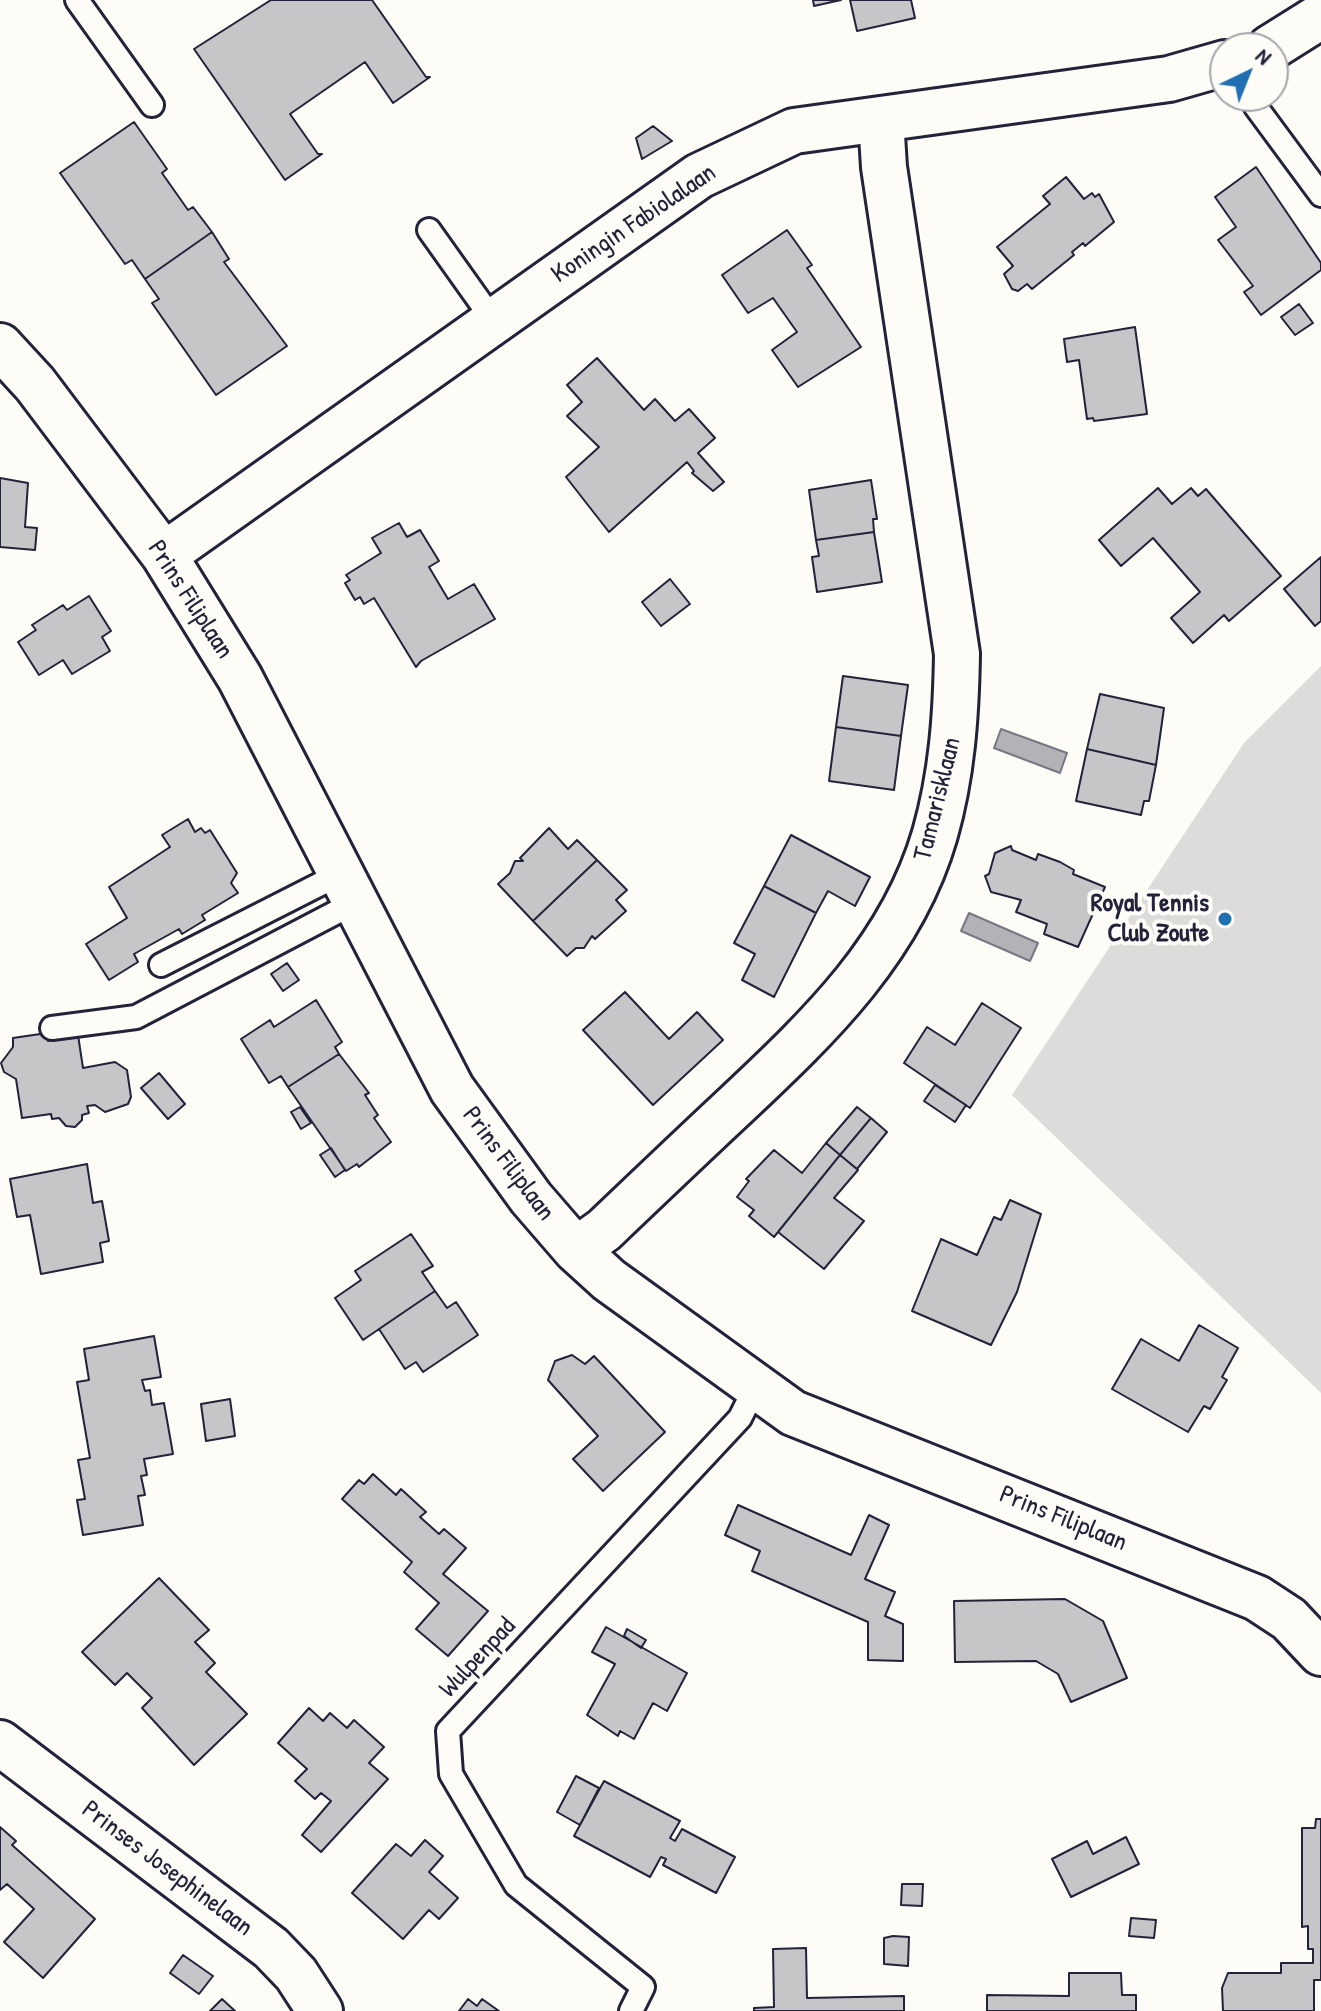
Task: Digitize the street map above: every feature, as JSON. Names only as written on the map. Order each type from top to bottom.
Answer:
[{"type":"street","points":[[1289,36],[1321,16]]},
{"type":"street","name":"Koningin Fabiolalaan","points":[[164,555],[699,176],[794,131],[1169,79],[1209,68]]},
{"type":"street","name":"Tamarisklaan","points":[[576,1250],[604,1230],[821,1025],[863,975],[892,931],[934,837],[956,727],[957,654],[884,167],[881,119]]},
{"type":"street","name":"Prins Filiplaan","points":[[0,346],[35,384],[164,555],[240,678],[452,1089],[531,1198],[576,1250],[609,1280],[793,1413],[1257,1598],[1289,1619],[1321,1653]]},
{"type":"street","name":"Prinses Josephinelaan","points":[[0,1743],[271,1948],[296,1974],[320,2011]]},
{"type":"lane","points":[[77,0],[152,105]]},
{"type":"lane","points":[[1260,112],[1321,195]]},
{"type":"lane","points":[[429,230],[493,320]]},
{"type":"lane","points":[[161,965],[347,888]]},
{"type":"lane","points":[[52,1028],[136,1017],[347,888]]},
{"type":"lane","name":"Wulpenpad","points":[[631,2011],[643,1987],[516,1885],[451,1774],[448,1731],[740,1418],[755,1388]]},
{"type":"shaded area","name":"Royal Tennis Club Zoute","points":[[1321,666],[1321,1393],[1012,1095],[1244,743]]},
{"type":"shaded area","points":[[1001,729],[1067,753],[1060,773],[994,748]]},
{"type":"shaded area","points":[[969,913],[1038,943],[1030,961],[961,931]]},
{"type":"building","points":[[271,0],[372,0],[426,77],[430,77],[393,103],[365,62],[290,114],[318,154],[322,154],[285,180],[194,49]]},
{"type":"building","points":[[813,0],[841,0],[814,6]]},
{"type":"building","points":[[850,0],[911,0],[915,18],[857,31]]},
{"type":"building","points":[[134,122],[167,169],[162,173],[188,210],[193,207],[212,232],[145,279],[132,260],[125,264],[60,173]]},
{"type":"building","points":[[653,126],[672,141],[642,159],[636,138]]},
{"type":"building","points":[[1256,167],[1321,263],[1321,270],[1261,315],[1244,292],[1253,286],[1218,240],[1236,227],[1215,197]]},
{"type":"building","points":[[1066,177],[1084,199],[1092,193],[1095,197],[1099,194],[1114,222],[1085,246],[1083,243],[1072,252],[1074,255],[1032,289],[1027,284],[1018,291],[1012,289],[1004,274],[1013,266],[997,247],[1050,204],[1043,196]]},
{"type":"building","points":[[787,230],[812,265],[807,268],[861,347],[798,387],[772,350],[797,332],[773,298],[748,313],[722,275]]},
{"type":"building","points":[[212,232],[229,259],[224,262],[287,346],[216,395],[152,303],[159,299],[145,279]]},
{"type":"building","points":[[1299,304],[1313,323],[1295,335],[1281,317]]},
{"type":"building","points":[[1135,327],[1147,414],[1094,421],[1093,418],[1087,419],[1079,360],[1067,362],[1064,339]]},
{"type":"building","points":[[597,358],[644,410],[655,399],[675,421],[689,409],[715,438],[698,453],[724,482],[713,491],[692,473],[694,471],[687,462],[609,532],[566,477],[599,447],[567,416],[582,402],[567,385]]},
{"type":"building","points":[[0,478],[28,483],[25,527],[37,528],[35,550],[0,547]]},
{"type":"building","points":[[871,480],[877,519],[873,519],[874,532],[816,540],[809,490]]},
{"type":"building","points":[[1158,488],[1172,504],[1191,488],[1198,496],[1206,489],[1281,576],[1229,621],[1224,615],[1193,643],[1171,618],[1200,592],[1153,538],[1121,566],[1099,540]]},
{"type":"building","points":[[399,523],[407,537],[420,530],[439,561],[429,567],[448,599],[474,584],[495,619],[421,661],[416,667],[374,598],[364,604],[360,597],[355,600],[345,583],[350,580],[346,575],[381,553],[372,538]]},
{"type":"building","points":[[874,532],[882,582],[817,592],[812,557],[819,556],[816,540]]},
{"type":"building","points":[[1321,557],[1321,621],[1315,626],[1284,589]]},
{"type":"building","points":[[670,579],[690,604],[661,626],[642,602]]},
{"type":"building","points":[[89,596],[111,631],[102,637],[110,651],[72,674],[63,660],[39,675],[18,642],[36,630],[32,625],[63,605],[67,610]]},
{"type":"building","points":[[843,676],[908,685],[901,736],[836,727]]},
{"type":"building","points":[[1100,694],[1164,708],[1156,765],[1087,749]]},
{"type":"building","points":[[836,727],[901,736],[894,790],[829,781]]},
{"type":"building","points":[[1087,749],[1156,765],[1149,801],[1144,801],[1141,815],[1076,801]]},
{"type":"building","points":[[188,819],[195,832],[201,828],[205,833],[210,830],[237,873],[231,883],[238,893],[202,915],[205,920],[182,934],[179,929],[134,954],[138,962],[109,980],[86,944],[127,918],[109,887],[170,847],[162,835]]},
{"type":"building","points":[[549,828],[568,849],[577,840],[597,860],[533,921],[498,884],[510,873],[515,861],[523,861],[520,858]]},
{"type":"building","points":[[791,835],[870,877],[855,906],[828,891],[816,913],[764,886]]},
{"type":"building","points":[[1011,846],[1012,850],[1036,860],[1038,854],[1060,862],[1074,870],[1073,874],[1105,887],[1078,947],[1044,934],[1047,924],[1016,912],[1021,900],[991,892],[985,876],[989,874],[995,853]]},
{"type":"building","points":[[597,860],[627,890],[616,900],[626,911],[595,939],[592,936],[584,948],[576,948],[567,956],[533,921]]},
{"type":"building","points":[[764,886],[816,913],[774,997],[742,980],[755,954],[734,943]]},
{"type":"building","points":[[287,963],[299,980],[283,991],[271,974]]},
{"type":"building","points":[[625,992],[669,1039],[697,1012],[723,1040],[653,1105],[583,1030]]},
{"type":"building","points":[[316,1000],[342,1042],[335,1047],[339,1054],[288,1087],[281,1076],[269,1083],[241,1039],[270,1020],[274,1027]]},
{"type":"building","points":[[982,1003],[1021,1028],[970,1108],[904,1063],[927,1027],[955,1045]]},
{"type":"building","points":[[47,1033],[48,1041],[78,1035],[83,1068],[115,1062],[127,1070],[131,1097],[128,1104],[105,1112],[95,1105],[87,1106],[89,1113],[82,1115],[82,1120],[75,1127],[66,1126],[59,1118],[52,1119],[51,1114],[22,1118],[16,1079],[4,1072],[1,1063],[13,1047],[13,1038]]},
{"type":"building","points":[[339,1054],[369,1093],[365,1095],[378,1115],[374,1118],[391,1142],[359,1167],[357,1164],[346,1171],[288,1087]]},
{"type":"building","points":[[159,1073],[185,1104],[168,1119],[141,1088]]},
{"type":"building","points":[[935,1085],[966,1105],[955,1122],[924,1101]]},
{"type":"building","points":[[300,1107],[311,1123],[301,1129],[291,1112]]},
{"type":"building","points":[[857,1107],[871,1118],[840,1155],[826,1143]]},
{"type":"building","points":[[871,1118],[887,1132],[857,1169],[840,1155]]},
{"type":"building","points":[[826,1143],[840,1155],[774,1237],[749,1216],[754,1210],[737,1197],[749,1181],[746,1179],[774,1150],[802,1173]]},
{"type":"building","points":[[331,1148],[345,1170],[335,1177],[320,1155]]},
{"type":"building","points":[[840,1155],[858,1170],[834,1198],[864,1221],[824,1269],[778,1232]]},
{"type":"building","points":[[87,1164],[93,1203],[102,1201],[109,1241],[100,1243],[103,1262],[41,1274],[30,1215],[17,1217],[10,1179]]},
{"type":"building","points":[[1010,1200],[1041,1214],[1017,1292],[991,1345],[912,1311],[941,1239],[977,1255],[994,1217],[1001,1220]]},
{"type":"building","points":[[411,1234],[433,1266],[422,1272],[435,1291],[363,1340],[335,1298],[361,1280],[355,1271]]},
{"type":"building","points":[[435,1291],[447,1308],[456,1302],[478,1335],[423,1372],[416,1362],[405,1369],[379,1329]]},
{"type":"building","points":[[1199,1325],[1238,1348],[1222,1377],[1227,1380],[1210,1409],[1204,1406],[1188,1432],[1112,1389],[1141,1339],[1179,1361]]},
{"type":"building","points":[[154,1336],[161,1377],[142,1380],[145,1391],[150,1390],[152,1405],[164,1403],[173,1454],[144,1459],[147,1475],[141,1476],[145,1495],[138,1496],[143,1525],[83,1535],[77,1500],[85,1499],[78,1460],[90,1458],[77,1382],[89,1380],[84,1349]]},
{"type":"building","points":[[572,1355],[585,1364],[594,1356],[665,1432],[603,1491],[573,1459],[598,1436],[548,1380],[555,1361]]},
{"type":"building","points":[[230,1399],[235,1436],[206,1441],[201,1404]]},
{"type":"building","points":[[373,1474],[396,1495],[401,1489],[426,1512],[420,1517],[439,1534],[444,1529],[466,1548],[443,1574],[488,1611],[448,1656],[416,1629],[439,1603],[404,1572],[412,1562],[342,1499],[359,1480],[364,1484]]},
{"type":"building","points":[[738,1505],[851,1555],[869,1515],[889,1525],[865,1579],[895,1592],[885,1616],[903,1624],[903,1661],[868,1660],[868,1622],[752,1571],[760,1551],[725,1535]]},
{"type":"building","points":[[159,1578],[209,1630],[195,1642],[215,1663],[206,1672],[247,1714],[194,1765],[142,1708],[152,1698],[127,1673],[115,1685],[82,1652]]},
{"type":"building","points":[[1065,1599],[1103,1621],[1127,1678],[1071,1702],[1058,1674],[1036,1661],[955,1662],[954,1601]]},
{"type":"building","points":[[606,1627],[687,1673],[667,1711],[653,1703],[634,1739],[620,1731],[618,1736],[587,1715],[615,1664],[592,1652]]},
{"type":"building","points":[[627,1629],[646,1640],[641,1648],[624,1636]]},
{"type":"building","points":[[309,1708],[323,1721],[330,1713],[347,1728],[354,1720],[384,1747],[369,1763],[388,1779],[321,1852],[302,1835],[331,1801],[321,1793],[315,1799],[295,1781],[307,1769],[278,1743]]},
{"type":"building","points":[[576,1776],[599,1788],[580,1825],[557,1812]]},
{"type":"building","points":[[604,1781],[680,1821],[670,1838],[675,1841],[682,1829],[735,1857],[716,1893],[663,1865],[666,1859],[661,1857],[650,1877],[574,1836]]},
{"type":"building","points":[[1316,1819],[1321,1819],[1321,1980],[1314,1980],[1314,2011],[1223,2011],[1222,1988],[1228,1973],[1281,1973],[1281,1963],[1313,1963],[1313,1949],[1308,1949],[1308,1926],[1302,1927],[1302,1828],[1315,1828]]},
{"type":"building","points":[[0,1827],[16,1841],[12,1845],[95,1919],[43,1978],[4,1942],[34,1909],[7,1884],[0,1890]]},
{"type":"building","points":[[1126,1837],[1139,1864],[1071,1897],[1052,1859],[1087,1841],[1093,1854]]},
{"type":"building","points":[[425,1840],[443,1856],[429,1872],[458,1898],[439,1919],[429,1910],[403,1939],[352,1893],[396,1844],[411,1856]]},
{"type":"building","points":[[902,1884],[923,1884],[922,1906],[901,1905]]},
{"type":"building","points":[[1131,1918],[1156,1920],[1154,1938],[1129,1936]]},
{"type":"building","points":[[909,1937],[908,1966],[884,1964],[884,1938]]},
{"type":"building","points":[[806,1948],[807,1998],[904,1996],[904,2011],[754,2011],[754,2008],[774,2007],[773,1949]]},
{"type":"building","points":[[183,1955],[213,1976],[199,1994],[170,1973]]},
{"type":"building","points":[[1069,1973],[1121,1973],[1122,1995],[1136,1995],[1136,2011],[987,2011],[987,1995],[1069,1996]]},
{"type":"building","points":[[222,1999],[235,2011],[210,2011]]},
{"type":"building","points":[[468,1999],[477,2006],[482,1999],[499,2011],[459,2011]]},
{"type":"place","name":"Royal Tennis Club Zoute","points":[[1225,919]]}]
